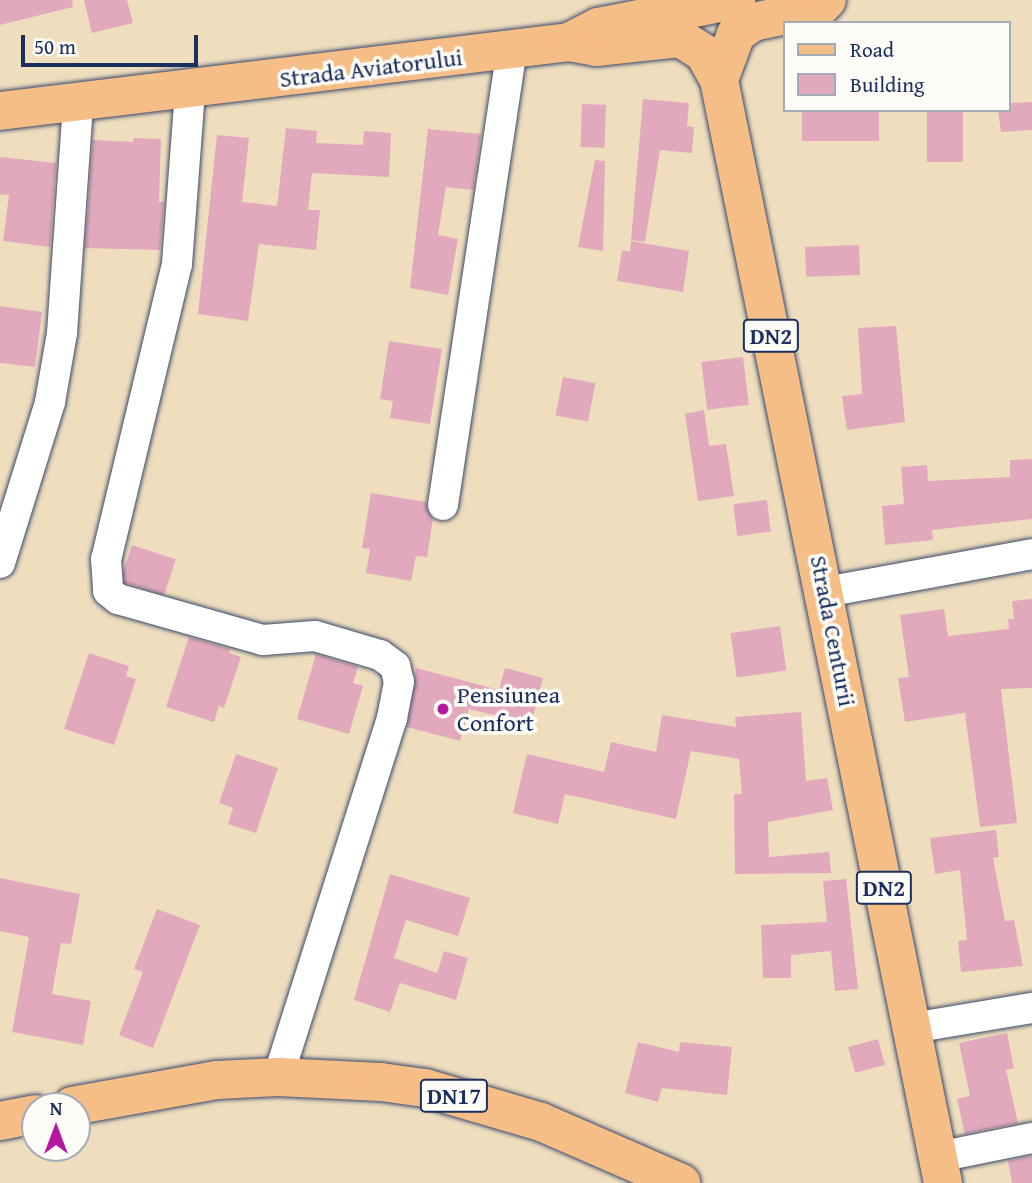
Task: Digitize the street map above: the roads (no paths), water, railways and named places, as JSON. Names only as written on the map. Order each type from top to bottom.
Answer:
[{"type":"main road","name":"Strada Aviatorului","points":[[0,111],[190,91],[569,42],[598,27],[672,6],[736,0]]},
{"type":"main road","points":[[719,80],[736,34],[753,22],[819,8],[827,0]]},
{"type":"main road","name":"Strada Centurii","points":[[569,42],[596,47],[680,38],[704,53],[719,80],[941,1170]]},
{"type":"main road","name":"DN17","points":[[91,1102],[166,1087],[278,1077],[425,1088],[541,1122],[681,1183]]},
{"type":"main road","points":[[0,1121],[21,1117]]},
{"type":"main road","name":"DN17","points":[[621,1156],[652,1183]]},
{"type":"street","points":[[443,505],[512,50]]},
{"type":"street","points":[[190,91],[177,264],[106,559],[108,591],[118,599],[263,640],[315,636],[380,655],[395,666],[399,682],[392,718],[278,1077]]},
{"type":"street","points":[[0,564],[50,402],[62,333],[78,104]]},
{"type":"street","points":[[825,592],[1032,554]]},
{"type":"street","points":[[912,1028],[1032,1008]]},
{"type":"street","points":[[941,1170],[1032,1138]]},
{"type":"place","name":"Pensiunea Confort","points":[[443,709]]}]
